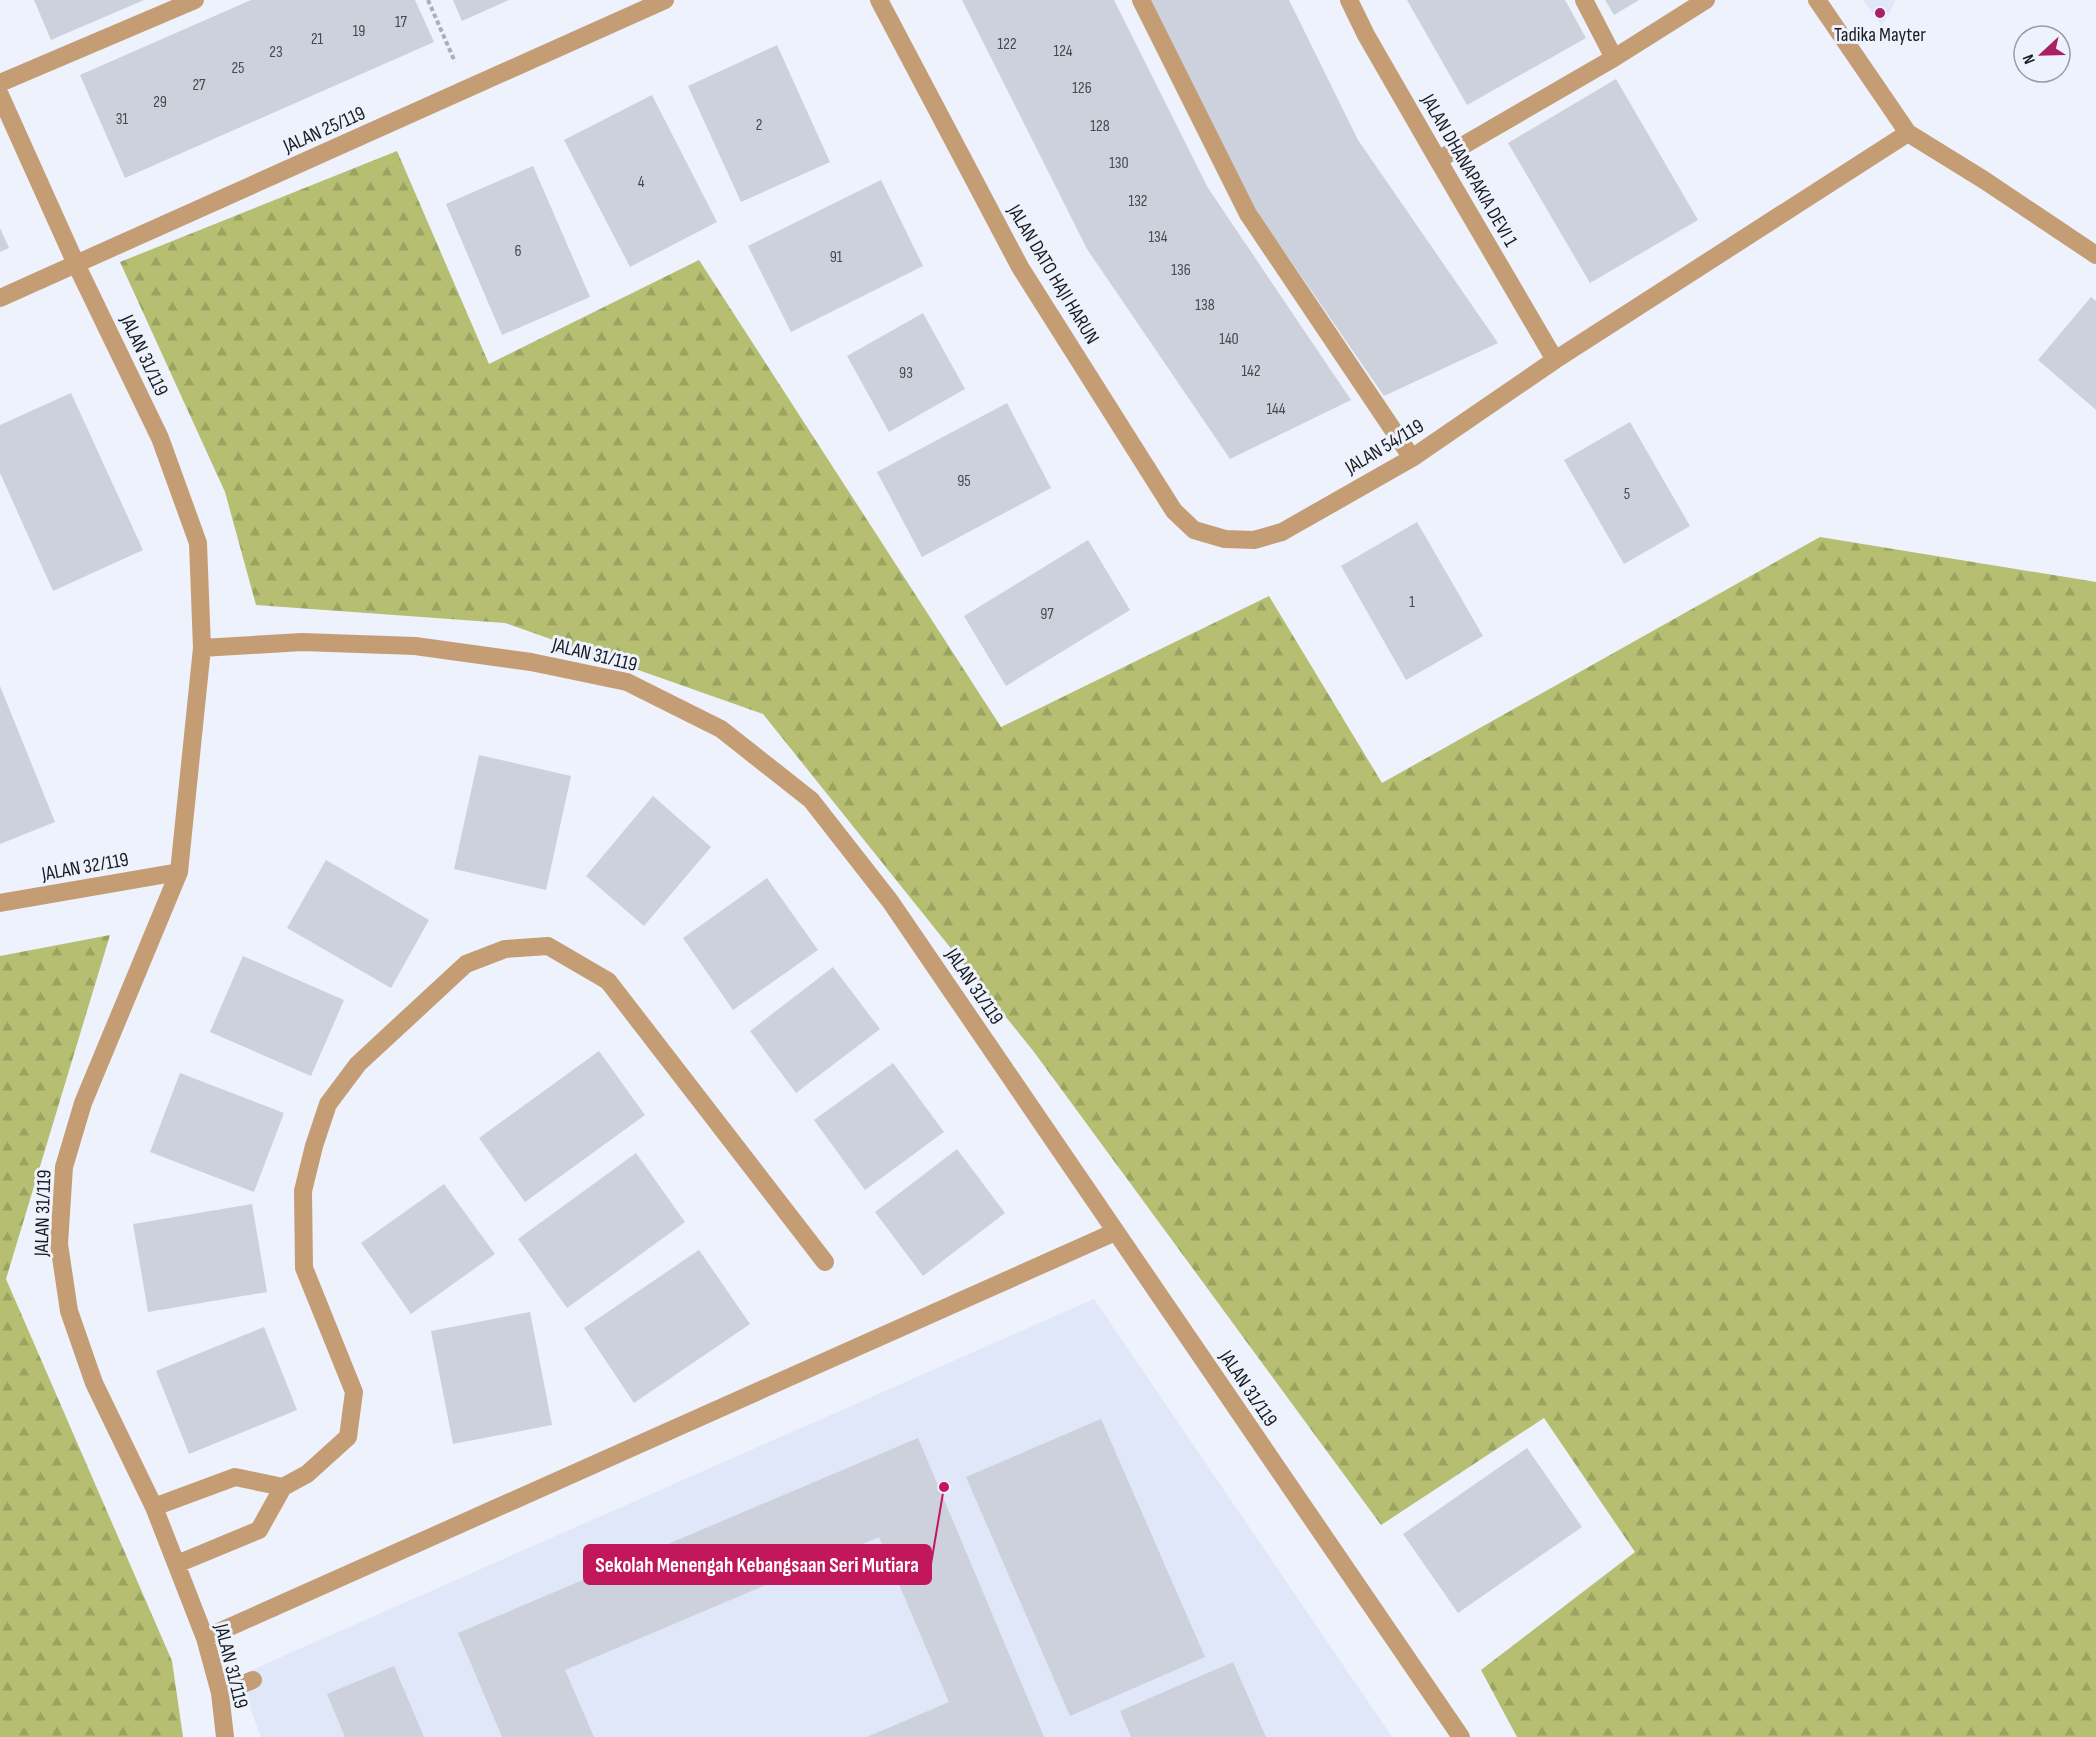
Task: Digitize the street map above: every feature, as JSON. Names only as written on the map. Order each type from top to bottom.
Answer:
[{"type":"street","points":[[0,83],[195,0]]},
{"type":"street","name":"JALAN 25/119","points":[[0,298],[665,0]]},
{"type":"street","name":"JALAN DATO HAJI HARUN","points":[[879,0],[1020,267],[1174,512],[1194,530],[1225,539]]},
{"type":"street","points":[[1141,0],[1248,214],[1412,458]]},
{"type":"street","name":"JALAN DHANAPAKIA DEVI 1","points":[[1349,0],[1366,35],[1437,160],[1555,360]]},
{"type":"street","points":[[1584,0],[1614,58]]},
{"type":"street","points":[[1437,160],[1614,58],[1706,0]]},
{"type":"street","points":[[1817,0],[1908,133],[1984,180],[2096,255]]},
{"type":"street","name":"JALAN 31/119","points":[[0,95],[76,264],[160,438],[198,543],[202,648],[179,873],[83,1103],[64,1167],[59,1244],[69,1311],[94,1383],[154,1507],[205,1638],[219,1693],[225,1737]]},
{"type":"street","name":"JALAN 54/119","points":[[1225,539],[1254,540],[1282,532],[1412,458],[1555,360],[1908,133]]},
{"type":"street","name":"JALAN 31/119","points":[[202,648],[302,642],[415,646],[531,662],[627,682],[721,729],[811,800],[890,901],[1461,1737]]},
{"type":"street","name":"JALAN 32/119","points":[[0,903],[179,873]]},
{"type":"street","points":[[177,1564],[259,1530],[283,1487],[307,1474],[348,1437],[354,1392],[304,1268],[303,1191],[314,1146],[328,1104],[358,1064],[466,964],[505,949],[548,945],[608,981],[825,1262]]},
{"type":"street","points":[[205,1638],[1114,1232]]},
{"type":"street","points":[[154,1507],[235,1477],[283,1487]]},
{"type":"street","points":[[219,1693],[253,1680]]},
{"type":"path","points":[[428,0],[467,90]]},
{"type":"shaded area","name":"Tadika Mayter","points":[[1863,0],[1896,0],[1882,26]]},
{"type":"shaded area","points":[[1094,1299],[1392,1737],[261,1737],[238,1676]]},
{"type":"green space","points":[[397,151],[489,364],[699,260],[1001,727],[1269,596],[1382,783],[1820,537],[2096,582],[2096,1737],[1517,1737],[1481,1670],[1635,1552],[1544,1418],[1381,1525],[1034,1052],[763,714],[505,623],[256,605],[225,492],[120,262]]},
{"type":"green space","points":[[110,935],[6,1279],[172,1661],[183,1737],[0,1737],[0,956]]},
{"type":"building","points":[[34,0],[144,0],[51,40]]},
{"type":"building","points":[[251,0],[415,0],[434,42],[125,178],[80,75]]},
{"type":"building","points":[[453,0],[509,0],[462,21]]},
{"type":"building","points":[[962,0],[1114,0],[1208,188],[1351,400],[1230,459],[1087,249]]},
{"type":"building","points":[[1150,0],[1289,0],[1358,140],[1498,343],[1384,396],[1246,196]]},
{"type":"building","points":[[1407,0],[1565,0],[1586,38],[1467,105]]},
{"type":"building","points":[[1605,0],[1639,0],[1614,15]]},
{"type":"building","points":[[777,45],[830,162],[741,202],[688,86]]},
{"type":"building","points":[[1616,79],[1698,220],[1590,283],[1508,143]]},
{"type":"building","points":[[652,95],[717,222],[630,267],[564,140]]},
{"type":"building","points":[[533,166],[590,297],[502,335],[446,204]]},
{"type":"building","points":[[881,180],[923,266],[791,332],[748,246]]},
{"type":"building","points":[[0,228],[9,248],[0,252]]},
{"type":"building","points":[[2091,297],[2096,301],[2096,410],[2038,360]]},
{"type":"building","points":[[923,313],[965,389],[889,432],[847,356]]},
{"type":"building","points":[[71,393],[143,550],[53,591],[0,473],[0,425]]},
{"type":"building","points":[[1007,403],[1051,488],[922,557],[877,472]]},
{"type":"building","points":[[1630,422],[1690,526],[1624,564],[1564,460]]},
{"type":"building","points":[[1417,522],[1483,636],[1406,680],[1341,566]]},
{"type":"building","points":[[1088,540],[1130,610],[1006,686],[964,616]]},
{"type":"building","points":[[0,686],[55,822],[0,844]]},
{"type":"building","points":[[479,755],[571,776],[546,890],[454,869]]},
{"type":"building","points":[[653,796],[711,847],[644,926],[586,876]]},
{"type":"building","points":[[326,860],[429,920],[391,988],[287,928]]},
{"type":"building","points":[[767,878],[818,950],[733,1010],[683,938]]},
{"type":"building","points":[[243,956],[344,1000],[311,1076],[210,1032]]},
{"type":"building","points":[[833,967],[880,1029],[796,1093],[750,1031]]},
{"type":"building","points":[[599,1051],[645,1115],[525,1202],[479,1138]]},
{"type":"building","points":[[893,1063],[944,1132],[865,1190],[814,1120]]},
{"type":"building","points":[[180,1073],[284,1113],[254,1192],[150,1152]]},
{"type":"building","points":[[957,1149],[1005,1213],[923,1276],[875,1212]]},
{"type":"building","points":[[636,1153],[685,1222],[567,1308],[518,1239]]},
{"type":"building","points":[[444,1184],[495,1254],[411,1314],[361,1243]]},
{"type":"building","points":[[252,1204],[267,1292],[148,1312],[133,1224]]},
{"type":"building","points":[[699,1250],[750,1324],[634,1403],[584,1328]]},
{"type":"building","points":[[530,1312],[552,1425],[453,1444],[431,1331]]},
{"type":"building","points":[[264,1327],[297,1410],[189,1454],[156,1371]]},
{"type":"building","points":[[1101,1419],[1205,1657],[1070,1716],[966,1477]]},
{"type":"building","points":[[918,1438],[1044,1737],[867,1737],[949,1702],[879,1537],[565,1670],[594,1737],[502,1737],[458,1633]]},
{"type":"building","points":[[1527,1448],[1582,1527],[1458,1613],[1403,1534]]},
{"type":"building","points":[[1233,1662],[1266,1737],[1131,1737],[1120,1711]]},
{"type":"building","points":[[394,1666],[424,1737],[345,1737],[327,1694]]},
{"type":"place","name":"Tadika Mayter","points":[[1880,13]]},
{"type":"place","name":"Sekolah Menengah Kebangsaan Seri Mutiara","points":[[944,1487]]}]
